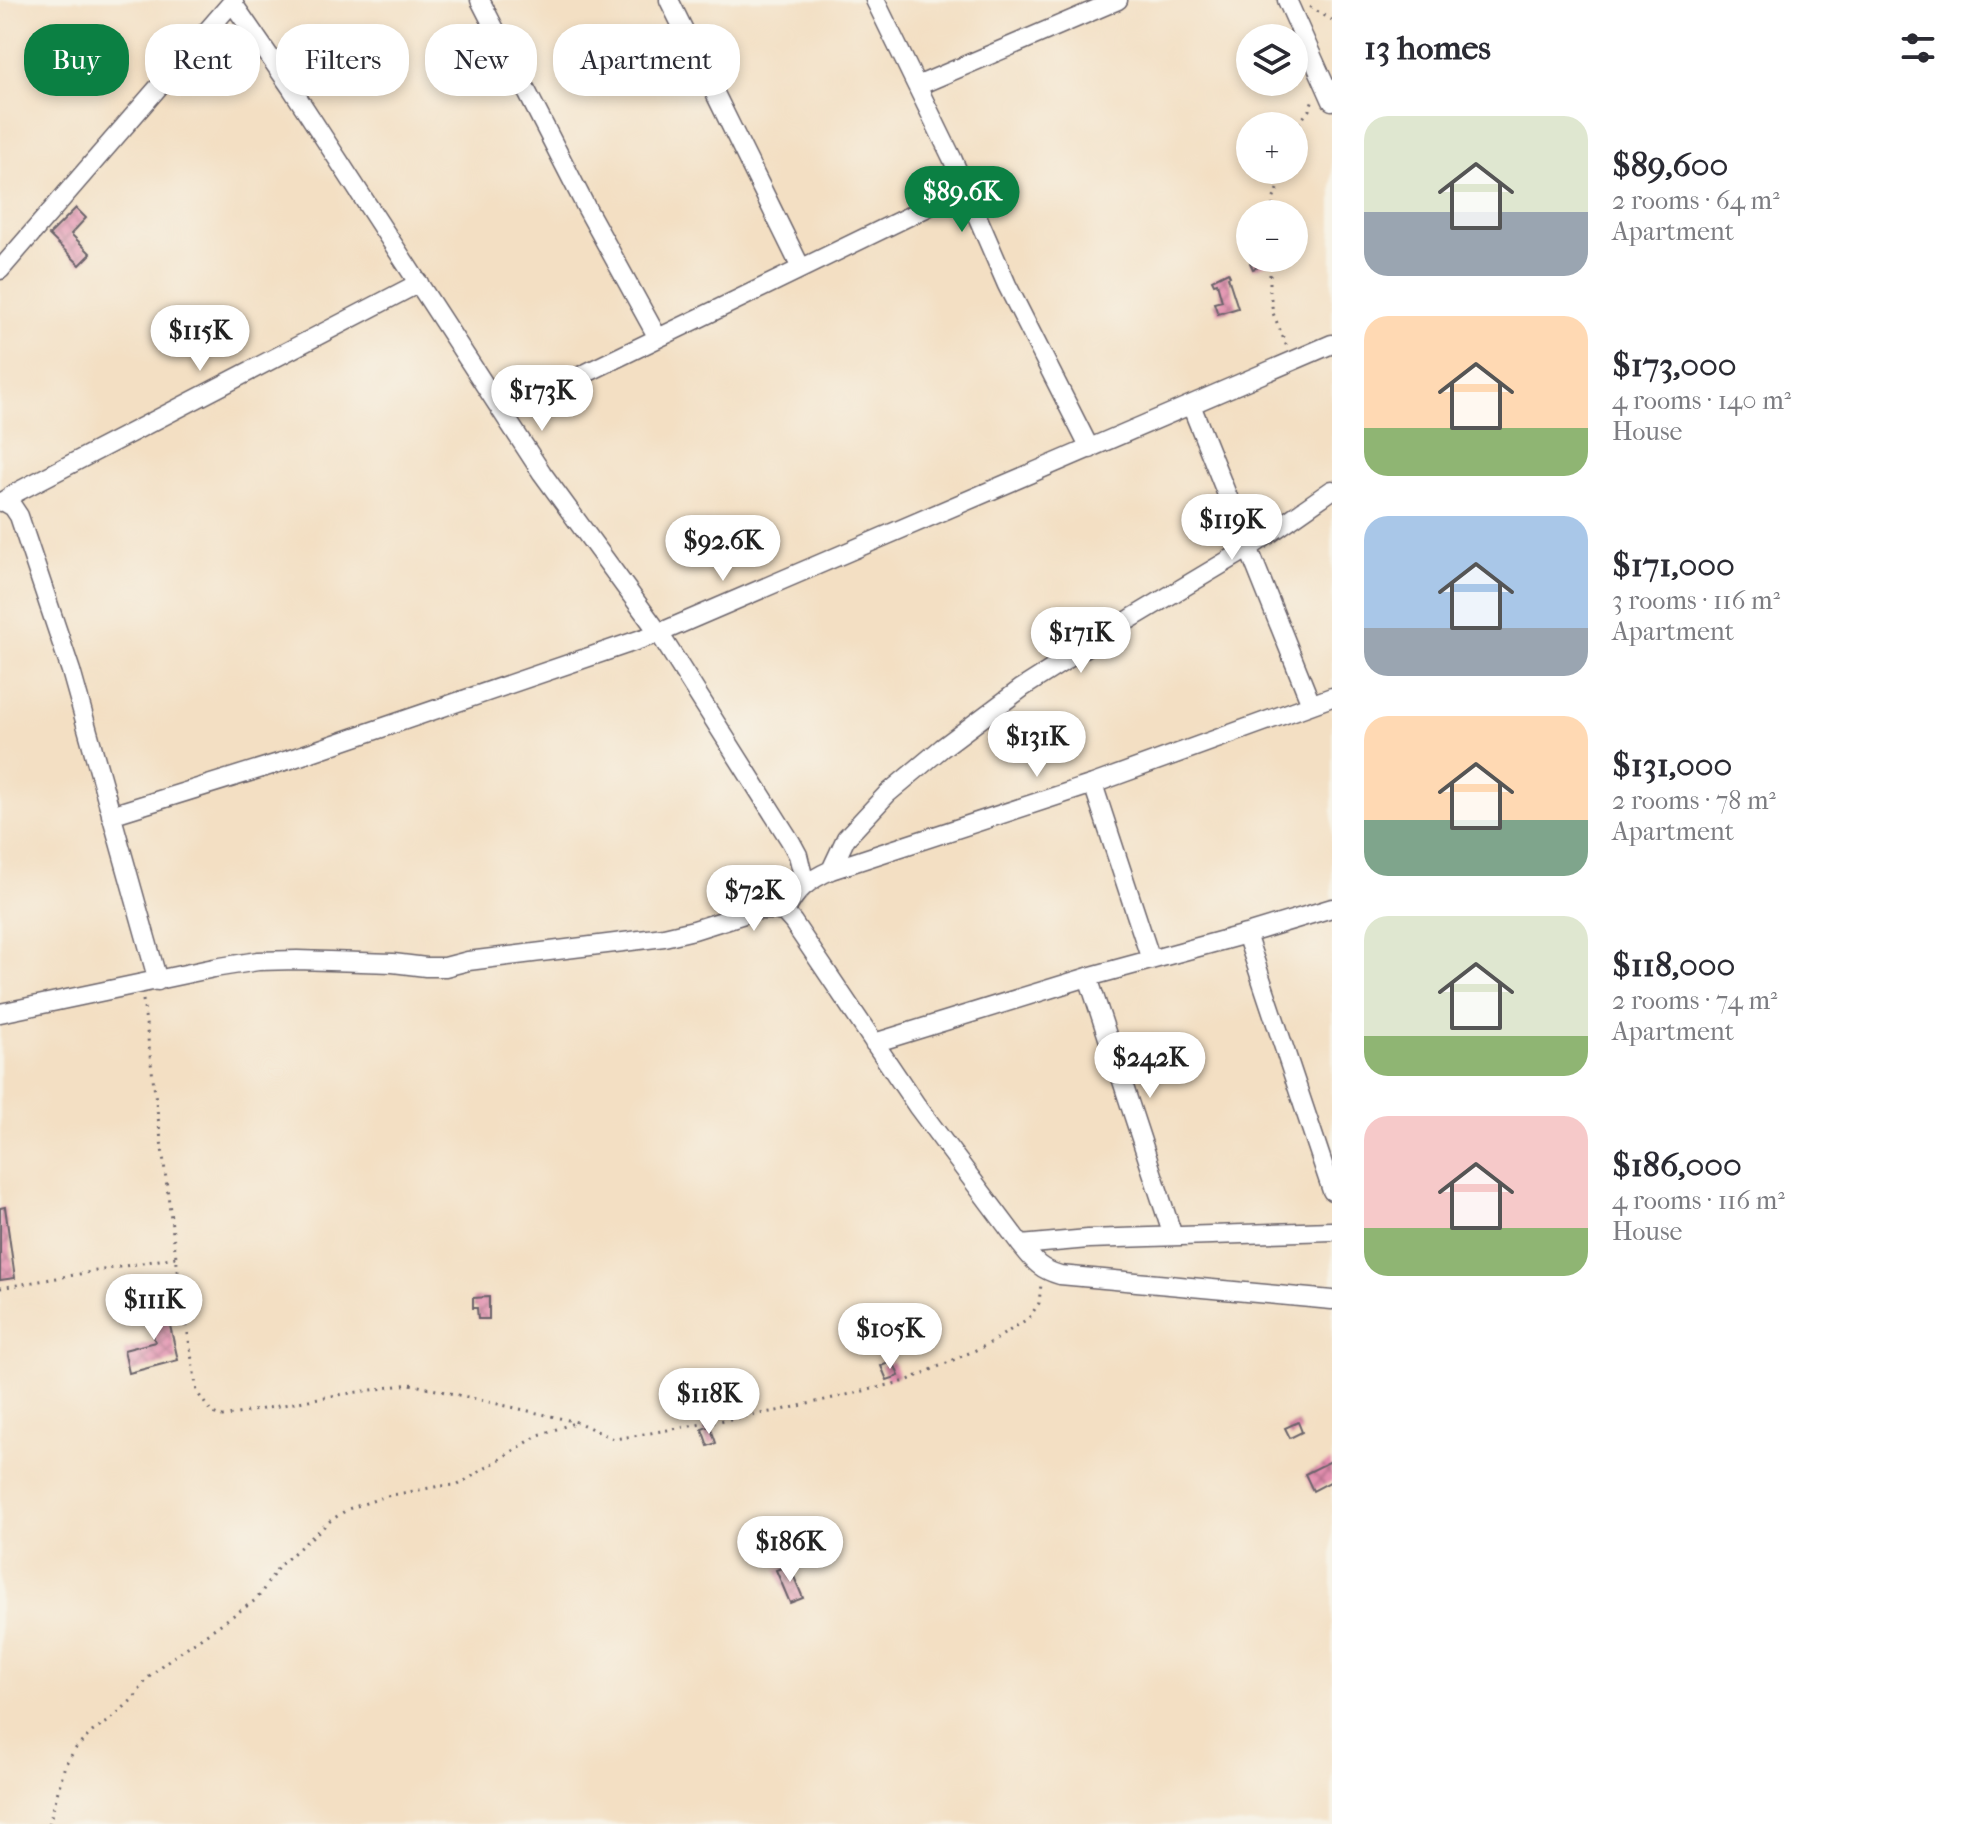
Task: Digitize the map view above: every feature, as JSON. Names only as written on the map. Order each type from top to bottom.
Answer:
[{"type":"street","points":[[480,0],[587,209],[658,338]]},
{"type":"street","points":[[669,0],[801,268]]},
{"type":"street","points":[[875,0],[1007,285],[1090,449]]},
{"type":"street","points":[[917,86],[1083,7],[1118,0]]},
{"type":"street","points":[[1287,0],[1332,101]]},
{"type":"street","points":[[0,270],[233,1],[542,473],[659,633],[791,842],[798,855],[805,884]]},
{"type":"street","points":[[504,413],[965,189]]},
{"type":"street","points":[[1,502],[419,283]]},
{"type":"street","points":[[111,815],[288,760],[659,633],[1332,344]]},
{"type":"street","points":[[1191,405],[1311,704]]},
{"type":"street","points":[[831,870],[846,838],[887,794],[1022,688],[1249,548],[1332,490]]},
{"type":"street","points":[[1,502],[13,507],[19,516],[71,671],[111,815],[150,983]]},
{"type":"street","points":[[785,913],[792,898],[805,884],[831,870],[1093,784],[1332,697]]},
{"type":"street","points":[[1093,784],[1151,960]]},
{"type":"street","points":[[874,1043],[1088,977],[1332,908]]},
{"type":"street","points":[[0,1013],[258,961],[445,967],[468,961],[664,937],[757,910],[775,910],[785,913],[793,922],[917,1106],[1021,1245],[1047,1271],[1060,1275],[1332,1300]]},
{"type":"street","points":[[1246,934],[1332,1191]]},
{"type":"street","points":[[1088,977],[1173,1236]]},
{"type":"street","points":[[1021,1245],[1088,1239],[1332,1231]]},
{"type":"path","points":[[1308,6],[1332,20]]},
{"type":"path","points":[[1308,112],[1321,77]]},
{"type":"path","points":[[1270,272],[1273,313],[1293,361]]},
{"type":"path","points":[[150,983],[176,1257],[197,1392],[211,1412],[222,1417],[410,1384],[577,1422],[614,1439],[782,1410],[906,1381],[987,1345],[1029,1318],[1039,1303],[1041,1287],[1038,1264]]},
{"type":"path","points":[[0,1288],[176,1257]]},
{"type":"path","points":[[49,1824],[65,1765],[76,1748],[134,1698],[147,1679],[163,1664],[257,1599],[279,1566],[330,1521],[348,1509],[387,1496],[458,1485],[539,1435],[577,1422]]},
{"type":"building","points":[[76,208],[86,218],[71,234],[91,254],[80,265],[49,235]]},
{"type":"building","points":[[1228,272],[1238,308],[1218,314],[1214,303],[1222,301],[1217,283],[1214,284],[1212,280]]},
{"type":"building","points":[[707,522],[712,528],[699,540],[694,534]]},
{"type":"building","points":[[5,1207],[15,1278],[0,1280],[0,1208]]},
{"type":"building","points":[[489,1297],[489,1319],[478,1319],[473,1298]]},
{"type":"building","points":[[164,1300],[178,1360],[129,1373],[124,1350],[155,1342],[145,1305]]},
{"type":"building","points":[[893,1361],[899,1376],[887,1380],[881,1366]]},
{"type":"building","points":[[1298,1422],[1302,1432],[1290,1438],[1285,1428]]},
{"type":"building","points":[[710,1426],[716,1443],[708,1446],[702,1429]]},
{"type":"building","points":[[1331,1461],[1332,1481],[1313,1491],[1305,1474]]},
{"type":"building","points":[[789,1565],[803,1598],[790,1603],[776,1570]]}]
